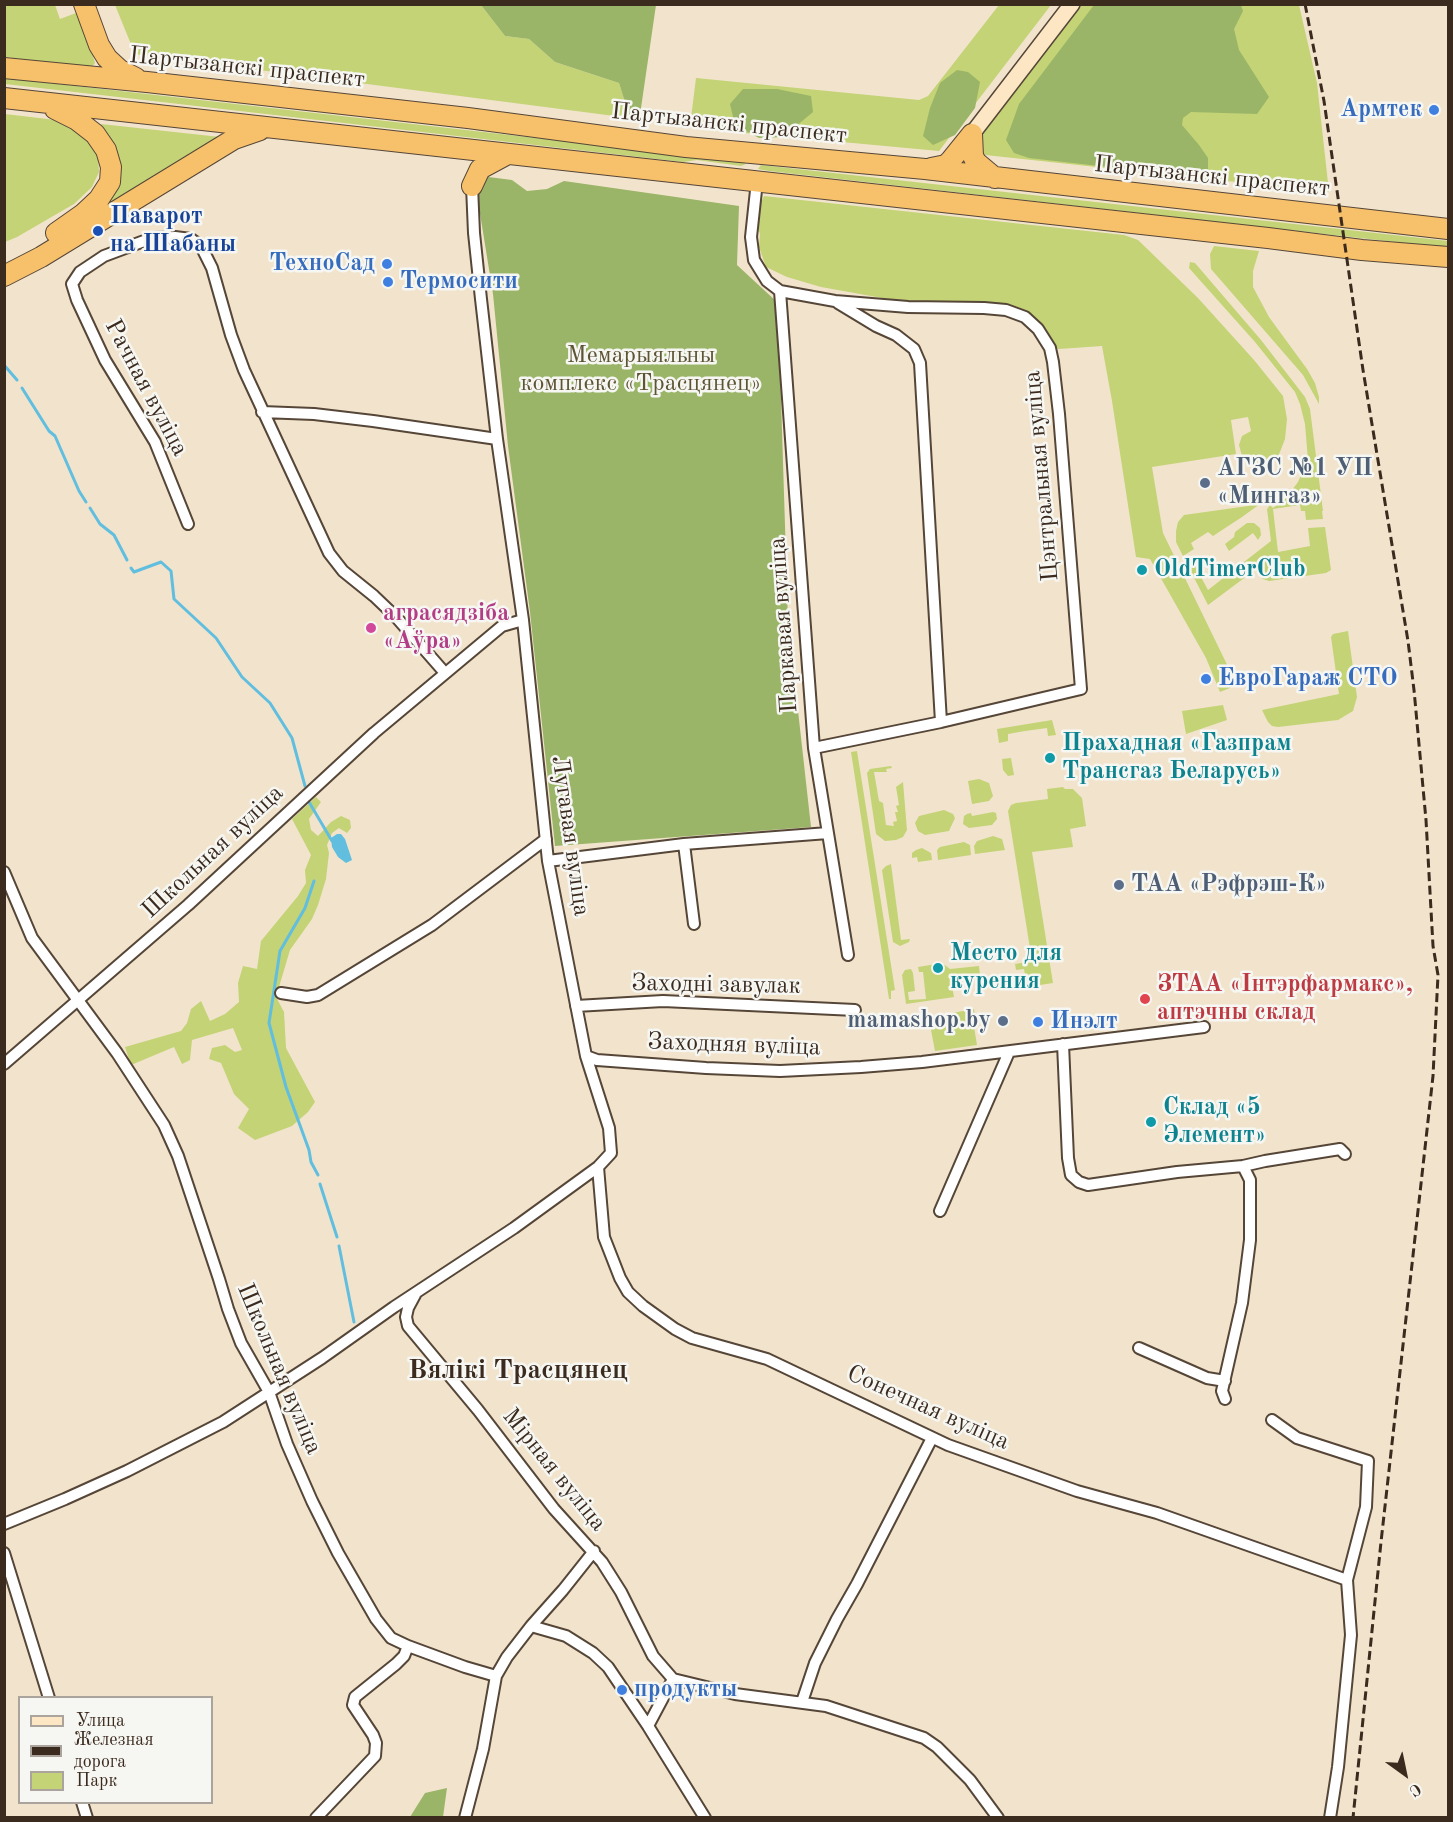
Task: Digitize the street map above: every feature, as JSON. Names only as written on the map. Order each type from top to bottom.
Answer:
[{"type":"highway","points":[[84,4],[99,45],[107,58],[120,70],[147,82]]},
{"type":"highway","name":"Партызанскі праспект","points":[[4,68],[147,82],[756,154],[925,169],[1449,229]]},
{"type":"highway","points":[[4,98],[1362,250],[1449,257]]},
{"type":"highway","points":[[4,262],[65,228],[99,199],[110,182],[111,167],[106,150],[95,134],[77,120],[45,103]]},
{"type":"highway","points":[[4,276],[41,257],[234,139],[268,129]]},
{"type":"highway","points":[[925,169],[946,165],[972,134]]},
{"type":"highway","points":[[972,134],[973,156],[976,162],[995,178]]},
{"type":"highway","points":[[444,148],[464,169],[472,186]]},
{"type":"highway","points":[[755,181],[756,154]]},
{"type":"highway","points":[[472,186],[480,169],[506,155]]},
{"type":"street","points":[[972,134],[1072,4]]},
{"type":"street","points":[[755,181],[751,237],[754,260],[766,281],[780,291]]},
{"type":"street","name":"Лугавая вуліца","points":[[472,186],[481,299],[497,439],[524,620],[548,861],[586,1056]]},
{"type":"street","name":"Рачная вуліца","points":[[188,524],[155,442],[105,360],[77,300],[72,284],[80,272],[104,256],[152,238],[191,239],[201,246],[212,268],[236,351],[262,412]]},
{"type":"street","name":"Цэнтральная вуліца","points":[[780,291],[835,301],[909,307],[1006,310],[1024,317],[1038,329],[1050,348],[1053,362],[1081,689],[942,722],[814,748]]},
{"type":"street","name":"Паркавая вуліца","points":[[780,291],[814,748],[848,954]]},
{"type":"street","name":"Цэнтральная вуліца","points":[[835,301],[876,326],[896,335],[914,349],[920,363],[942,722]]},
{"type":"street","points":[[262,412],[373,421],[497,439]]},
{"type":"street","points":[[262,412],[334,561],[396,617],[445,673],[502,626],[524,620]]},
{"type":"street","name":"Школьная вуліца","points":[[80,1001],[188,906],[374,734],[445,673]]},
{"type":"street","points":[[548,861],[684,844],[828,833]]},
{"type":"street","points":[[281,993],[307,997],[318,995],[432,925],[546,839]]},
{"type":"street","points":[[684,844],[694,924]]},
{"type":"street","name":"Школьная вуліца","points":[[4,872],[32,938],[80,1001],[148,1100],[174,1145],[241,1343],[268,1392],[287,1444],[312,1501],[338,1553],[376,1619],[391,1638],[465,1667],[496,1676]]},
{"type":"street","points":[[4,1064],[80,1001]]},
{"type":"street","name":"Заходні завулак","points":[[576,1006],[663,1001],[855,1010]]},
{"type":"street","name":"Заходняя вуліца","points":[[586,1056],[597,1060],[780,1071],[861,1067],[1009,1052],[1204,1027]]},
{"type":"street","points":[[1063,1044],[1068,1158],[1071,1175],[1079,1182],[1088,1185],[1177,1172],[1243,1166],[1340,1149],[1345,1154]]},
{"type":"street","points":[[940,1211],[1009,1052]]},
{"type":"street","points":[[4,1524],[65,1500],[173,1449],[223,1422],[514,1228],[598,1167],[611,1153],[611,1137],[586,1056]]},
{"type":"street","points":[[1225,1399],[1222,1391],[1242,1303],[1250,1240],[1250,1180],[1243,1166]]},
{"type":"street","name":"Сонечная вуліца","points":[[598,1167],[603,1226],[608,1248],[628,1292],[675,1329],[693,1338],[767,1359],[932,1438],[1077,1491],[1157,1513],[1347,1580]]},
{"type":"street","points":[[408,1326],[406,1317],[408,1308],[417,1293]]},
{"type":"street","name":"Мірная вуліца","points":[[394,1307],[478,1410],[554,1509],[594,1551],[621,1592],[653,1656],[673,1679]]},
{"type":"street","points":[[1139,1348],[1207,1378],[1225,1381]]},
{"type":"street","points":[[1272,1420],[1297,1438],[1368,1461],[1366,1507],[1347,1580],[1349,1659],[1338,1767],[1330,1818]]},
{"type":"street","points":[[802,1702],[815,1663],[832,1628],[932,1438]]},
{"type":"street","points":[[465,1818],[483,1749],[496,1676],[507,1657],[531,1626],[594,1551]]},
{"type":"street","points":[[4,1553],[49,1696]]},
{"type":"street","points":[[531,1626],[566,1636],[608,1667],[705,1818]]},
{"type":"street","points":[[316,1818],[375,1756],[376,1743],[353,1705],[354,1697],[396,1664],[404,1656],[408,1646]]},
{"type":"street","points":[[648,1726],[673,1679],[735,1694],[802,1702],[854,1714],[924,1738],[937,1747],[970,1780],[998,1818]]},
{"type":"green space","points":[[5,5],[55,5],[60,19],[76,13],[81,15],[95,63],[91,68],[5,57]]},
{"type":"green space","points":[[115,5],[481,5],[505,36],[529,39],[555,62],[619,83],[630,118],[135,54]]},
{"type":"green space","points":[[481,5],[656,5],[641,108],[638,113],[630,118],[619,83],[555,62],[529,39],[505,36]]},
{"type":"green space","points":[[999,5],[1051,5],[939,151],[702,129],[694,125],[691,118],[696,78],[919,100],[928,96]]},
{"type":"green space","points":[[1082,5],[1299,5],[1317,83],[1329,192],[976,154],[979,133]]},
{"type":"green space","points":[[1094,5],[1241,5],[1243,11],[1234,29],[1239,50],[1269,97],[1257,114],[1191,112],[1183,118],[1182,125],[1208,158],[1208,171],[1200,176],[1187,176],[1029,158],[1014,153],[1006,140],[1019,104]]},
{"type":"green space","points":[[957,70],[968,72],[980,82],[975,108],[955,135],[933,145],[923,136],[930,108],[940,83]]},
{"type":"green space","points":[[5,78],[740,161],[746,164],[741,166],[697,160],[683,162],[5,84]]},
{"type":"green space","points":[[743,89],[777,89],[811,96],[813,112],[783,137],[759,138],[735,125],[730,104]]},
{"type":"green space","points":[[5,114],[56,120],[81,134],[98,154],[99,172],[92,187],[74,204],[5,242]]},
{"type":"green space","points":[[101,124],[220,137],[101,210],[116,183],[119,161],[113,143]]},
{"type":"green space","points":[[761,165],[1448,241],[1448,248],[758,169]]},
{"type":"green space","name":"Мемарыяльны комплекс «Трасцянец»","points":[[481,176],[512,180],[527,191],[547,189],[564,181],[739,206],[737,265],[778,303],[788,621],[811,827],[555,846],[530,612],[508,446],[493,294],[477,195]]},
{"type":"green space","points":[[764,196],[1124,235],[1138,240],[1198,298],[1283,396],[1287,419],[1285,439],[1278,457],[1263,467],[1255,468],[1248,464],[1242,456],[1239,445],[1242,436],[1251,431],[1248,417],[1231,420],[1236,454],[1152,467],[1163,533],[1235,681],[1230,688],[1220,692],[1206,658],[1150,559],[1136,557],[1102,346],[1059,349],[1054,347],[1033,317],[1023,311],[910,303],[821,287],[787,277],[766,267],[759,247],[760,234],[757,225]]},
{"type":"green space","points":[[1214,246],[1259,251],[1253,271],[1253,287],[1269,317],[1315,383],[1319,404],[1303,375],[1211,269],[1210,254]]},
{"type":"green space","points":[[1190,262],[1195,263],[1261,340],[1305,397],[1310,409],[1323,519],[1306,520],[1305,511],[1301,511],[1300,505],[1273,509],[1278,552],[1310,546],[1308,528],[1325,527],[1331,570],[1326,573],[1269,581],[1263,579],[1255,570],[1208,605],[1187,564],[1200,556],[1202,559],[1201,577],[1208,590],[1271,541],[1267,509],[1270,505],[1273,508],[1286,498],[1298,482],[1308,460],[1305,424],[1295,392],[1255,342],[1189,268]]},
{"type":"green space","points":[[1267,493],[1271,496],[1242,517],[1213,536],[1208,532],[1191,543],[1194,549],[1183,556],[1176,542],[1176,531],[1178,522],[1184,515],[1248,506]]},
{"type":"green space","points":[[1247,523],[1254,523],[1260,528],[1261,535],[1258,540],[1253,533],[1229,551],[1225,544]]},
{"type":"green space","points":[[1348,631],[1357,697],[1353,711],[1338,720],[1272,726],[1262,710],[1339,694],[1331,637],[1333,634]]},
{"type":"green space","points":[[1223,705],[1227,720],[1186,734],[1182,711]]},
{"type":"green space","points":[[1052,720],[1056,735],[1048,736],[1047,728],[1025,731],[1008,734],[1008,741],[999,743],[997,729]]},
{"type":"green space","points":[[857,751],[895,990],[891,991],[891,999],[889,999],[851,752]]},
{"type":"green space","points":[[1011,758],[1014,775],[1008,776],[1003,770],[1002,759]]},
{"type":"green space","points":[[891,766],[892,768],[886,769],[887,772],[874,772],[879,801],[883,803],[886,825],[894,826],[893,822],[897,821],[895,812],[898,812],[896,806],[899,805],[896,787],[903,782],[907,830],[903,837],[885,841],[876,834],[867,773],[870,769]]},
{"type":"green space","points":[[979,779],[989,783],[993,796],[989,801],[972,804],[968,781]]},
{"type":"green space","points":[[1063,787],[1073,789],[1082,798],[1086,826],[1070,829],[1073,847],[1032,852],[1053,983],[1027,987],[1024,969],[1016,970],[1015,964],[1032,961],[1008,811],[1011,805],[1016,803],[1048,799],[1047,789]]},
{"type":"green space","points":[[316,797],[321,802],[309,819],[311,830],[318,836],[331,822],[341,816],[350,820],[351,828],[347,833],[339,828],[332,833],[327,845],[329,853],[326,879],[318,905],[312,919],[290,950],[276,997],[284,1012],[286,1048],[315,1102],[308,1112],[292,1126],[255,1140],[238,1128],[249,1109],[234,1094],[221,1063],[209,1059],[212,1048],[225,1045],[235,1052],[242,1050],[233,1028],[192,1040],[190,1060],[182,1064],[174,1047],[131,1065],[125,1047],[181,1031],[187,1023],[191,1009],[201,1001],[210,1021],[225,1014],[239,1002],[238,983],[243,966],[257,969],[261,941],[306,883],[305,870],[311,855],[292,819]]},
{"type":"green space","points":[[944,810],[953,814],[955,818],[949,831],[925,835],[918,831],[915,823],[919,816]]},
{"type":"green space","points":[[971,813],[972,816],[996,813],[997,819],[992,825],[969,828],[963,824],[964,816],[967,814]]},
{"type":"green space","points":[[993,836],[1002,839],[1005,850],[975,854],[974,846],[977,841]]},
{"type":"green space","points":[[964,842],[970,845],[971,855],[938,860],[937,850],[940,847]]},
{"type":"green space","points":[[922,848],[931,853],[932,860],[918,862],[917,857],[912,858],[912,853]]},
{"type":"green space","points":[[891,864],[901,940],[910,939],[909,942],[900,946],[893,942],[882,870]]},
{"type":"green space","points":[[942,963],[950,969],[979,966],[980,976],[951,981],[954,997],[906,1004],[902,975],[905,970],[911,969],[913,973],[915,991],[908,992],[909,1000],[926,999],[923,972],[919,972],[918,967]]},
{"type":"green space","points":[[974,1009],[977,1045],[935,1051],[931,1030],[935,1019],[941,1015]]},
{"type":"green space","points":[[447,1788],[443,1817],[410,1817],[425,1793]]},
{"type":"water","points":[[341,834],[345,839],[352,860],[346,863],[338,857],[332,847],[331,838]]},
{"type":"waterway","points":[[4,365],[17,380]]},
{"type":"waterway","points":[[22,388],[49,431],[55,436],[86,502]]},
{"type":"waterway","points":[[90,508],[100,524],[114,535],[127,560]]},
{"type":"waterway","points":[[131,568],[134,572],[161,562],[171,571],[174,599],[216,638],[242,677],[270,703],[292,738],[305,786]]},
{"type":"waterway","points":[[309,802],[332,841]]},
{"type":"waterway","points":[[314,881],[305,908],[280,951],[269,1023],[286,1087],[309,1150],[311,1162],[318,1175]]},
{"type":"waterway","points":[[320,1184],[337,1237]]},
{"type":"waterway","points":[[339,1246],[354,1322]]},
{"type":"railway","points":[[1305,4],[1324,101],[1363,370],[1408,641],[1426,820],[1433,946],[1438,975],[1433,1076],[1353,1818]]},
{"type":"place","name":"Армтек","points":[[1434,110]]},
{"type":"place","name":"Паварот на Шабаны","points":[[98,231]]},
{"type":"place","name":"ТехноСад","points":[[387,264]]},
{"type":"place","name":"Термосити","points":[[388,282]]},
{"type":"place","name":"АГЗС №1 УП «Мингаз»","points":[[1205,483]]},
{"type":"place","name":"OldTimerClub","points":[[1142,570]]},
{"type":"place","name":"аграсядзіба «Аўра»","points":[[371,628]]},
{"type":"place","name":"ЕвроГараж СТО","points":[[1206,679]]},
{"type":"place","name":"Прахадная «Газпрам Трансгаз Беларусь»","points":[[1050,758]]},
{"type":"place","name":"ТАА «Рэфрэш-К»","points":[[1119,885]]},
{"type":"place","name":"Место для курения","points":[[938,968]]},
{"type":"place","name":"ЗТАА «Інтэрфармакс», аптэчны склад","points":[[1145,999]]},
{"type":"place","name":"mamashop.by","points":[[1003,1021]]},
{"type":"place","name":"Инэлт","points":[[1038,1022]]},
{"type":"place","name":"Склад «5 Элемент»","points":[[1151,1122]]},
{"type":"place","name":"продукты","points":[[622,1690]]},
{"type":"district","name":"Вялікі Трасцянец","points":[[518,1371]]}]
